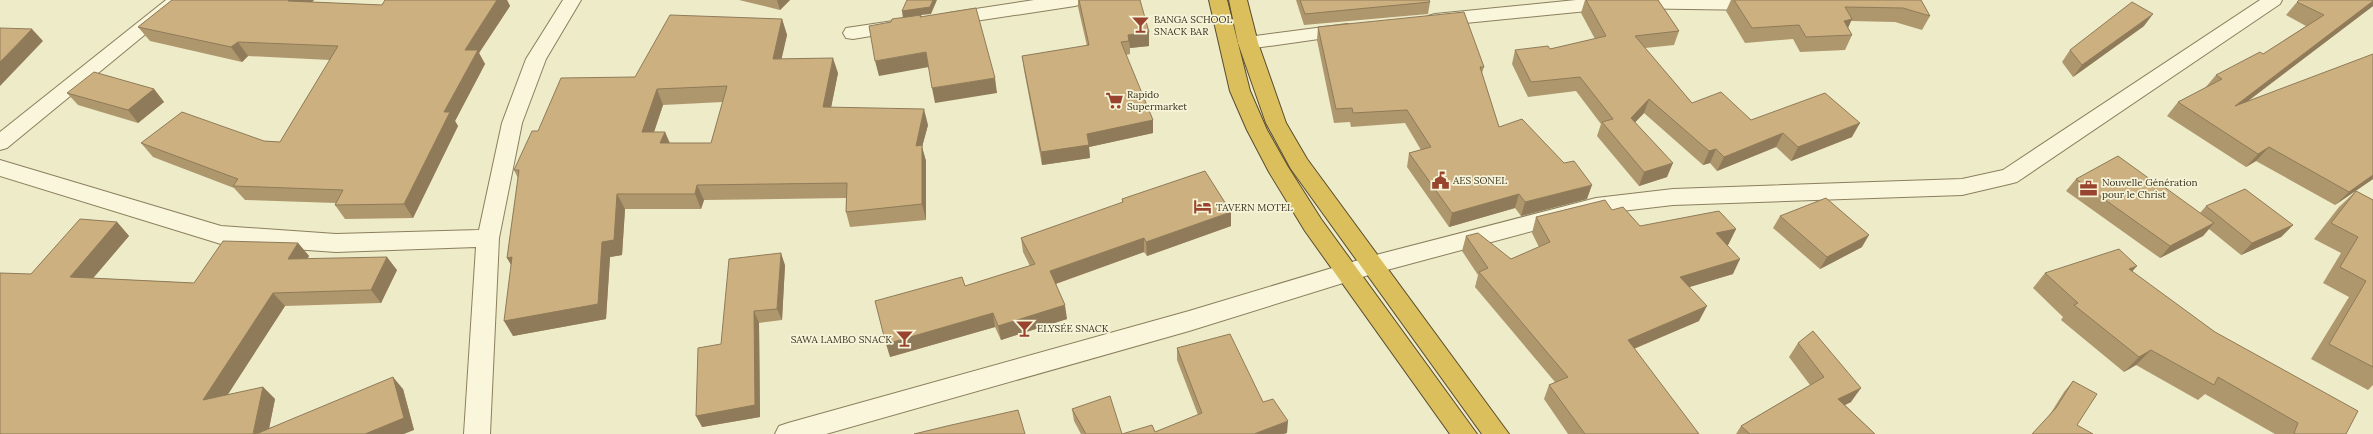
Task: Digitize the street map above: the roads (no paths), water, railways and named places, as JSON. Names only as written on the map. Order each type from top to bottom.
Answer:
[{"type":"highway","points":[[1218,0],[1240,91],[1257,130],[1313,225],[1464,434]]},
{"type":"highway","points":[[1238,0],[1248,43],[1276,123],[1299,164],[1496,434]]},
{"type":"street","points":[[0,143],[178,0]]},
{"type":"street","points":[[477,434],[488,238],[512,123],[536,59],[572,0]]},
{"type":"street","points":[[853,33],[1075,0]]},
{"type":"street","points":[[788,434],[1181,323],[1347,272],[1503,229],[1596,206],[1673,197],[1962,187],[2009,176],[2273,0]]},
{"type":"street","points":[[1415,22],[1618,2],[1758,4]]},
{"type":"street","points":[[1248,43],[1362,28]]},
{"type":"street","points":[[0,168],[221,235],[336,243],[488,238]]},
{"type":"place","name":"BANGA SCHOOL SNACK BAR","points":[[1141,25]]},
{"type":"place","name":"Rapido Supermarket","points":[[1114,100]]},
{"type":"place","name":"AES SONEL","points":[[1440,180]]},
{"type":"place","name":"Nouvelle Génération pour le Christ","points":[[2089,188]]},
{"type":"place","name":"TAVERN MOTEL","points":[[1203,207]]},
{"type":"place","name":"ELYSÉE SNACK","points":[[1024,328]]},
{"type":"place","name":"SAWA LAMBO SNACK","points":[[905,339]]}]
